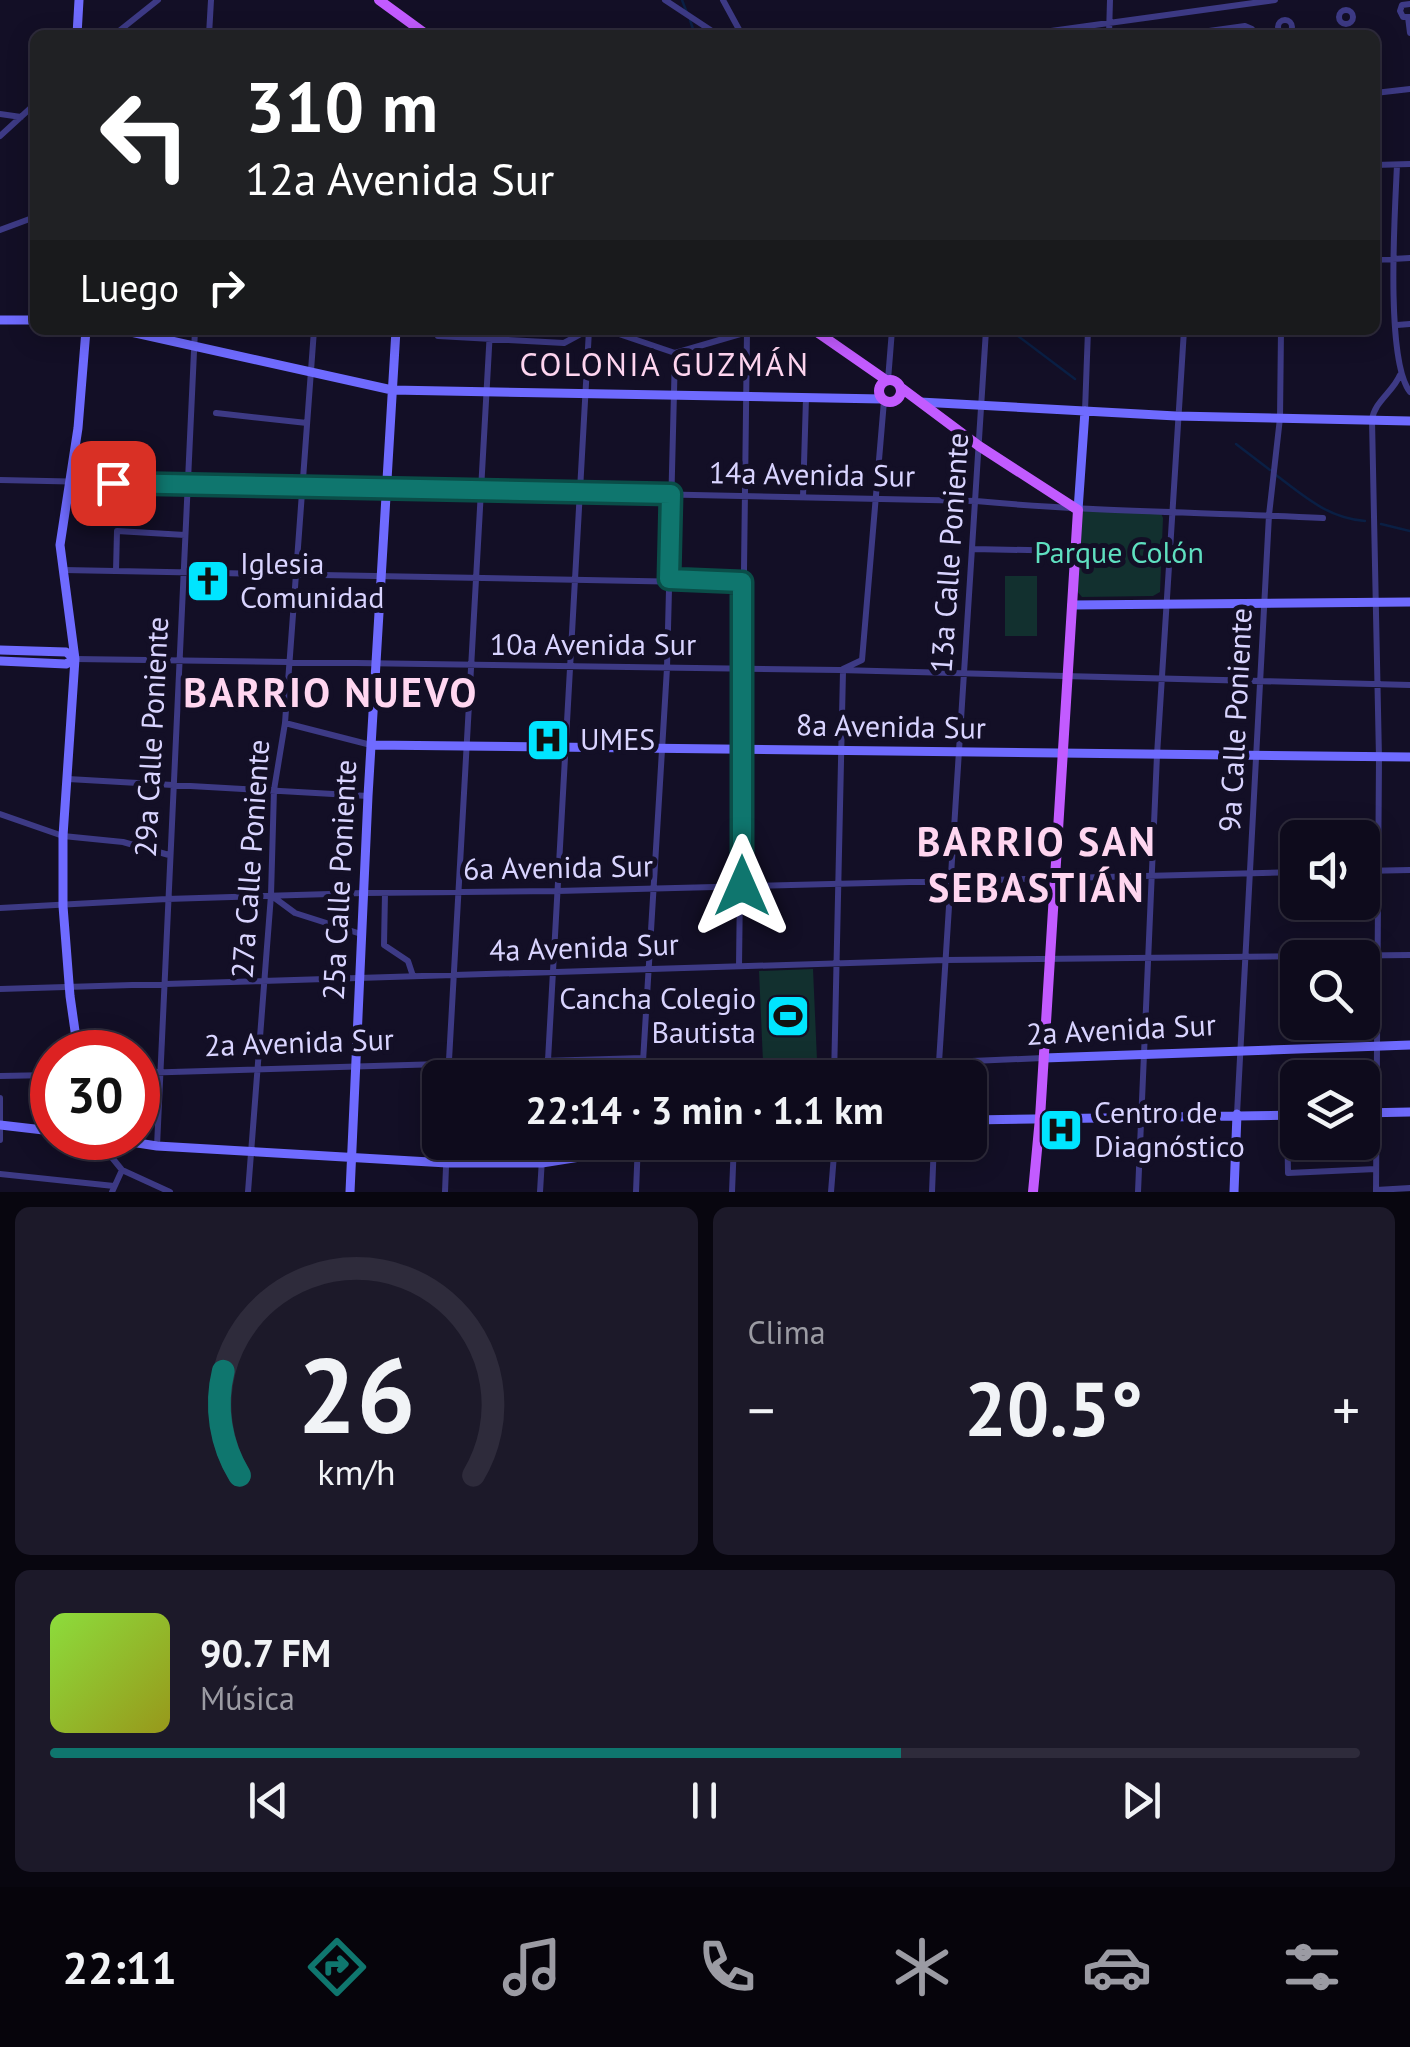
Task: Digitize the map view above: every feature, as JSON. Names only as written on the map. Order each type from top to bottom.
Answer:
[{"type":"main road","points":[[379,0],[414,30]]},
{"type":"main road","points":[[821,335],[873,371],[883,392],[917,402]]},
{"type":"main road","points":[[883,392],[900,393],[900,386],[979,446],[1078,510],[1033,1192]]},
{"type":"street","points":[[77,30],[79,0]]},
{"type":"street","points":[[120,30],[158,0]]},
{"type":"street","points":[[209,30],[210,0]]},
{"type":"street","points":[[665,0],[710,30]]},
{"type":"street","points":[[723,0],[739,30]]},
{"type":"street","points":[[1109,30],[1110,0]]},
{"type":"street","points":[[1059,30],[1275,0]]},
{"type":"street","points":[[1410,4],[1400,8],[1401,15],[1409,17],[1410,33]]},
{"type":"street","points":[[1347,24],[1348,30]]},
{"type":"street","points":[[1224,30],[1245,26],[1250,30]]},
{"type":"street","points":[[1380,92],[1410,89]]},
{"type":"street","points":[[0,136],[30,109]]},
{"type":"street","points":[[0,114],[21,117]]},
{"type":"street","points":[[1380,166],[1410,164]]},
{"type":"street","points":[[1397,165],[1397,325],[1400,375],[1410,392]]},
{"type":"street","points":[[1,227],[30,218]]},
{"type":"street","points":[[1380,260],[1410,258]]},
{"type":"street","points":[[0,320],[30,320]]},
{"type":"street","points":[[1397,325],[1410,324]]},
{"type":"street","points":[[75,1030],[63,906],[75,659],[61,536],[71,482],[86,335]]},
{"type":"street","points":[[142,335],[392,390],[806,397],[883,392]]},
{"type":"street","name":"29a Calle Poniente","points":[[160,1072],[195,335]]},
{"type":"street","name":"27a Calle Poniente","points":[[248,1192],[272,896],[274,790],[285,723],[314,335]]},
{"type":"street","name":"25a Calle Poniente","points":[[350,1192],[368,796],[396,335]]},
{"type":"street","points":[[449,1060],[490,335]]},
{"type":"street","points":[[438,336],[490,335],[564,343],[580,335]]},
{"type":"street","points":[[548,1060],[590,335]]},
{"type":"street","points":[[622,335],[674,353],[737,335]]},
{"type":"street","points":[[739,966],[742,582],[751,335]]},
{"type":"street","points":[[834,1060],[842,670],[862,660],[883,392],[891,335]]},
{"type":"street","name":"13a Calle Poniente","points":[[939,1060],[986,335]]},
{"type":"street","points":[[1078,510],[1088,335]]},
{"type":"street","points":[[1138,1192],[1156,755],[1184,335]]},
{"type":"street","name":"9a Calle Poniente","points":[[1237,1114],[1270,515],[1280,418],[1281,335]]},
{"type":"street","points":[[642,1058],[667,668],[674,353]]},
{"type":"street","points":[[1378,820],[1372,420],[1374,409],[1394,388],[1400,375]]},
{"type":"street","points":[[804,497],[806,397]]},
{"type":"street","points":[[917,402],[1176,416],[1410,421]]},
{"type":"street","points":[[216,414],[307,423]]},
{"type":"street","name":"14a Avenida Sur","points":[[0,480],[976,501],[1078,510],[1171,510],[1323,518]]},
{"type":"street","points":[[116,570],[117,531],[184,535]]},
{"type":"street","points":[[974,549],[1075,551]]},
{"type":"street","points":[[64,570],[742,582]]},
{"type":"street","points":[[1072,605],[1410,602]]},
{"type":"street","points":[[1,653],[66,652],[75,659]]},
{"type":"street","name":"10a Avenida Sur","points":[[75,659],[842,670],[1410,685]]},
{"type":"street","points":[[285,723],[371,745]]},
{"type":"street","name":"8a Avenida Sur","points":[[371,745],[1410,757]]},
{"type":"street","points":[[68,779],[368,796]]},
{"type":"street","points":[[0,814],[64,836],[130,843],[169,855]]},
{"type":"street","points":[[1380,871],[1410,870]]},
{"type":"street","name":"6a Avenida Sur","points":[[0,908],[168,898],[1280,872]]},
{"type":"street","points":[[385,893],[384,944],[408,961],[413,976]]},
{"type":"street","points":[[272,896],[295,913],[361,934]]},
{"type":"street","name":"4a Avenida Sur","points":[[1380,955],[1410,954]]},
{"type":"street","name":"4a Avenida Sur","points":[[0,989],[946,960],[1280,956]]},
{"type":"street","points":[[1377,1040],[1377,1060]]},
{"type":"street","name":"2a Avenida Sur","points":[[987,1061],[1410,1045]]},
{"type":"street","name":"2a Avenida Sur","points":[[595,1060],[642,1058]]},
{"type":"street","name":"2a Avenida Sur","points":[[160,1072],[422,1064]]},
{"type":"street","points":[[0,1076],[30,1075]]},
{"type":"street","points":[[0,1098],[0,1140]]},
{"type":"street","points":[[1380,1112],[1410,1112]]},
{"type":"street","points":[[1234,1192],[1237,1114]]},
{"type":"street","points":[[987,1120],[1280,1115]]},
{"type":"street","points":[[1,1125],[30,1128]]},
{"type":"street","points":[[160,1146],[447,1163],[553,1160]]},
{"type":"street","points":[[114,1160],[122,1170],[170,1192]]},
{"type":"street","points":[[636,1192],[637,1160]]},
{"type":"street","points":[[732,1192],[733,1160]]},
{"type":"street","points":[[831,1192],[833,1160]]},
{"type":"street","points":[[932,1192],[933,1160]]},
{"type":"street","points":[[1289,1160],[1288,1173],[1376,1169]]},
{"type":"street","points":[[1376,1160],[1376,1191],[1410,1188]]},
{"type":"street","points":[[540,1192],[542,1162]]},
{"type":"street","points":[[445,1192],[447,1163]]},
{"type":"street","points":[[0,1174],[80,1188],[113,1189],[122,1170]]},
{"type":"green space","name":"Parque Colón","points":[[1086,510],[1161,513],[1160,592],[1153,596],[1082,597],[1075,589],[1079,514]]},
{"type":"green space","points":[[1005,576],[1037,576],[1037,636],[1005,636]]},
{"type":"green space","name":"Cancha Colegio Bautista","points":[[813,969],[817,1060],[763,1060],[759,971]]},
{"type":"waterway","points":[[682,0],[687,13]]},
{"type":"waterway","points":[[690,20],[693,30]]},
{"type":"waterway","points":[[1017,335],[1075,379]]},
{"type":"waterway","points":[[1236,444],[1270,470]]},
{"type":"waterway","points":[[1276,475],[1328,511],[1365,521]]},
{"type":"waterway","points":[[1381,524],[1410,531]]},
{"type":"place","name":"Iglesia Comunidad","points":[[208,581]]},
{"type":"place","name":"UMES","points":[[548,740]]},
{"type":"place","name":"Cancha Colegio Bautista","points":[[788,1016]]},
{"type":"place","name":"Centro de Diagnóstico","points":[[1061,1130]]},
{"type":"district","name":"COLONIA GUZMÁN","points":[[665,365]]},
{"type":"district","name":"BARRIO NUEVO","points":[[331,693]]},
{"type":"district","name":"BARRIO SAN SEBASTIÁN","points":[[1037,865]]},
{"type":"route","points":[[113,483],[671,494],[669,579],[742,582],[742,886]]}]
